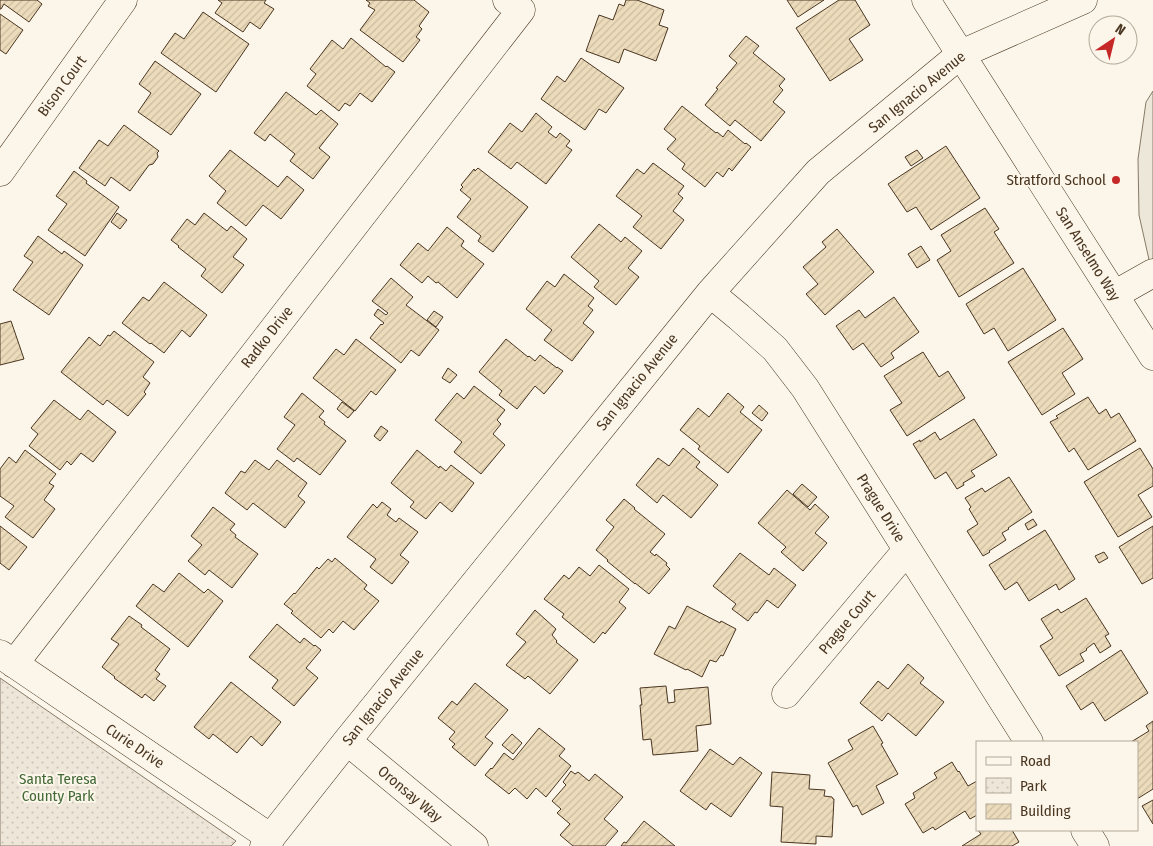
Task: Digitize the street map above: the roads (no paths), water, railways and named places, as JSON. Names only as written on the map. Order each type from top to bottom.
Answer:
[{"type":"street","name":"Bison Court","points":[[0,172],[123,0]]},
{"type":"street","name":"San Anselmo Way","points":[[926,0],[1153,356]]},
{"type":"street","name":"San Ignacio Avenue","points":[[267,842],[710,293],[818,172],[961,54],[1082,0]]},
{"type":"street","name":"Radko Drive","points":[[7,659],[514,5]]},
{"type":"street","points":[[1114,295],[1153,274]]},
{"type":"street","name":"Prague Drive","points":[[710,293],[775,349],[805,388],[1028,741]]},
{"type":"street","name":"Prague Court","points":[[786,694],[907,550]]},
{"type":"street","name":"Curie Drive","points":[[7,659],[267,842]]},
{"type":"street","name":"Oronsay Way","points":[[347,741],[474,846]]},
{"type":"street","points":[[1086,831],[1095,846]]},
{"type":"place","name":"Stratford School","points":[[1116,180]]},
{"type":"park label","name":"Santa Teresa County Park","points":[[58,788]]}]
